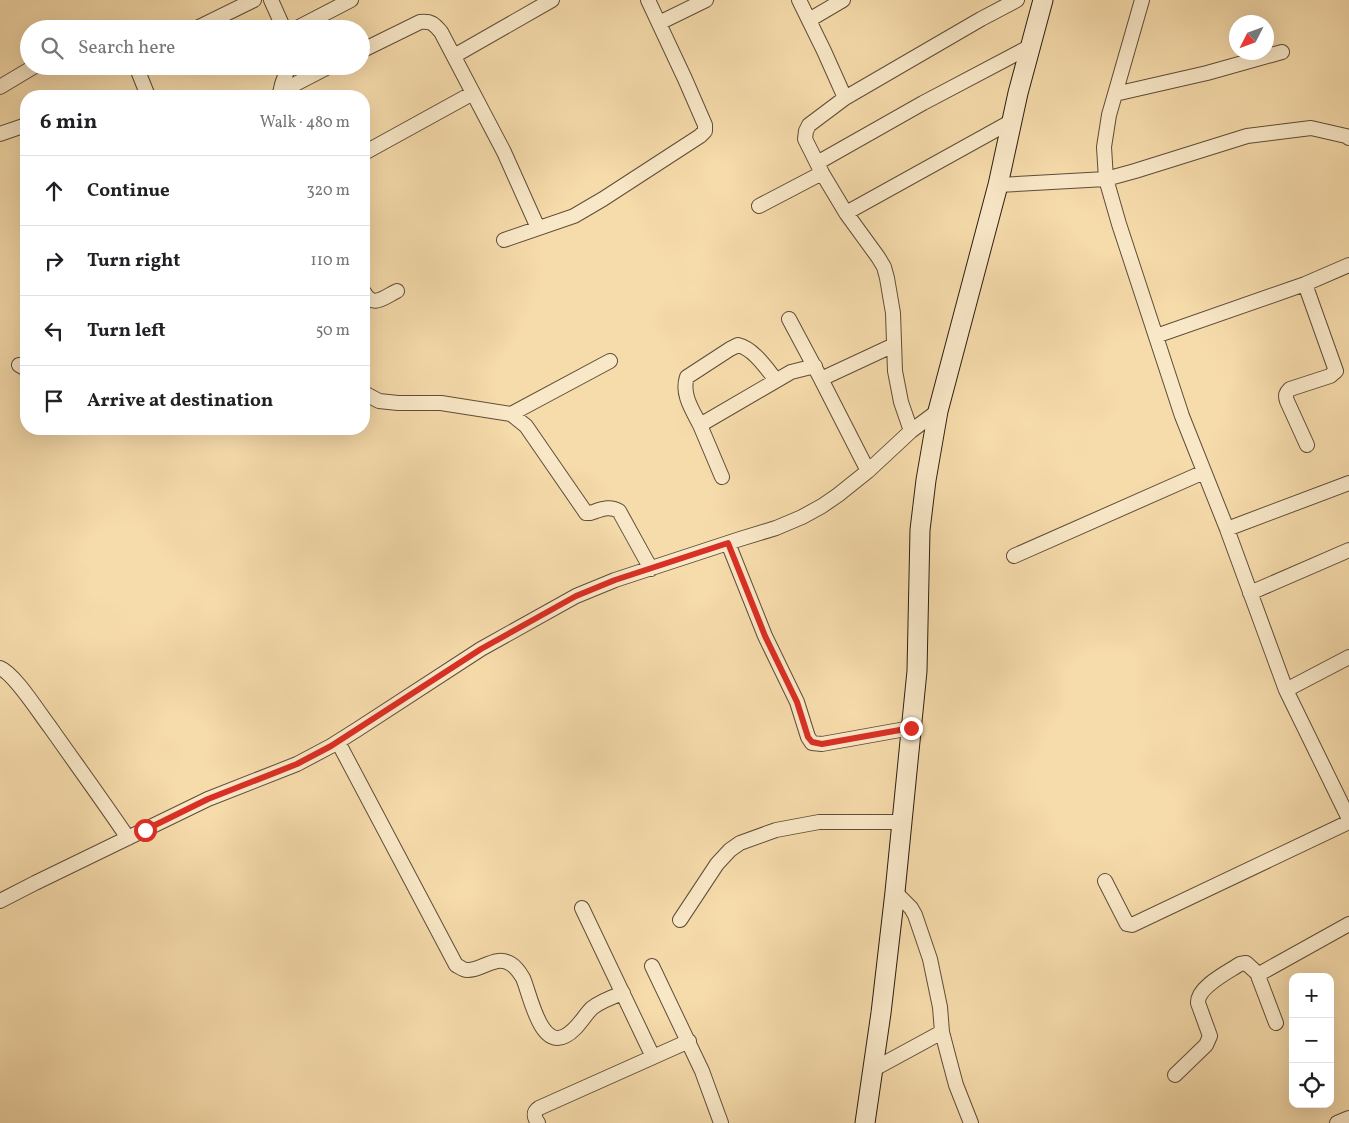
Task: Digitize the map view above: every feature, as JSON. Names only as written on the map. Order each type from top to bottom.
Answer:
[{"type":"street","points":[[213,20],[254,0]]},
{"type":"street","points":[[271,0],[280,20]]},
{"type":"street","points":[[313,20],[351,0]]},
{"type":"street","points":[[454,56],[552,0]]},
{"type":"street","points":[[504,240],[574,216],[692,142],[705,131],[705,125],[686,79],[648,0]]},
{"type":"street","points":[[659,23],[706,0]]},
{"type":"street","points":[[799,0],[845,98]]},
{"type":"street","points":[[809,20],[843,0]]},
{"type":"street","points":[[911,431],[901,402],[896,371],[893,312],[884,267],[846,213],[820,168],[805,139],[806,131],[809,125],[845,98],[1017,0]]},
{"type":"street","points":[[865,1123],[874,1069],[895,892],[917,671],[920,530],[926,480],[938,411],[998,185],[1012,121],[1043,0]]},
{"type":"street","points":[[1105,881],[1127,924],[1132,925],[1349,821],[1286,690],[1227,529],[1182,416],[1119,224],[1106,178],[1104,147],[1109,115],[1142,0]]},
{"type":"street","points":[[370,46],[420,22],[428,21],[434,24],[441,32],[504,152],[538,228]]},
{"type":"street","points":[[759,206],[923,103],[1031,46]]},
{"type":"street","points":[[1115,94],[1282,52]]},
{"type":"street","points":[[0,86],[20,74]]},
{"type":"street","points":[[140,75],[146,90]]},
{"type":"street","points":[[281,90],[286,75]]},
{"type":"street","points":[[287,90],[314,75]]},
{"type":"street","points":[[370,150],[473,93]]},
{"type":"street","points":[[846,213],[1012,121]]},
{"type":"street","points":[[0,134],[20,127]]},
{"type":"street","points":[[998,185],[1106,178],[1135,171],[1247,136],[1312,128],[1349,138]]},
{"type":"street","points":[[1156,336],[1305,284],[1349,265]]},
{"type":"street","points":[[1305,284],[1336,371],[1330,376],[1290,389],[1286,393],[1287,401],[1307,445]]},
{"type":"street","points":[[370,300],[376,301],[397,291]]},
{"type":"street","points":[[789,319],[868,471]]},
{"type":"street","points":[[821,379],[894,345]]},
{"type":"street","points":[[722,477],[685,392],[687,377],[730,349],[738,346],[754,354],[776,380]]},
{"type":"street","points":[[511,414],[610,362]]},
{"type":"street","points":[[700,425],[791,372],[814,366]]},
{"type":"street","points":[[370,396],[379,401],[441,403],[511,414],[526,426],[586,512],[590,513],[608,508],[614,508],[619,511],[651,568]]},
{"type":"street","points":[[0,901],[208,799],[297,764],[338,742],[481,649],[576,596],[615,580],[776,528],[802,517],[838,495],[868,471],[911,431],[938,411]]},
{"type":"street","points":[[1014,556],[1204,472]]},
{"type":"street","points":[[1227,529],[1349,483]]},
{"type":"street","points":[[728,543],[765,636],[797,702],[808,737],[812,742],[822,744],[911,728]]},
{"type":"street","points":[[1250,593],[1349,550]]},
{"type":"street","points":[[1286,690],[1349,657]]},
{"type":"street","points":[[0,668],[11,676],[26,694],[128,838]]},
{"type":"street","points":[[338,742],[456,965],[467,970],[497,961],[509,963],[516,968],[522,977],[541,1024],[546,1033],[553,1038],[559,1039],[567,1035],[580,1024],[591,1009],[601,1002],[623,993]]},
{"type":"street","points":[[680,920],[717,864],[730,850],[740,844],[776,830],[819,822],[901,822]]},
{"type":"street","points":[[895,892],[912,908],[930,959],[940,1006],[942,1032],[956,1085],[971,1123]]},
{"type":"street","points":[[582,908],[653,1057]]},
{"type":"street","points":[[1257,973],[1261,973],[1349,924]]},
{"type":"street","points":[[1176,1075],[1209,1040],[1210,1036],[1197,998],[1208,985],[1240,964],[1246,963],[1257,973],[1276,1023]]},
{"type":"street","points":[[652,966],[702,1071],[721,1123]]},
{"type":"street","points":[[874,1069],[942,1032]]},
{"type":"street","points":[[538,1123],[535,1114],[539,1108],[688,1041]]},
{"type":"street","points":[[1337,1123],[1349,1118]]},
{"type":"route","points":[[145,830],[208,799],[297,764],[331,746],[481,649],[576,596],[615,580],[728,543],[765,636],[797,702],[808,737],[812,742],[822,744],[911,728]]}]
